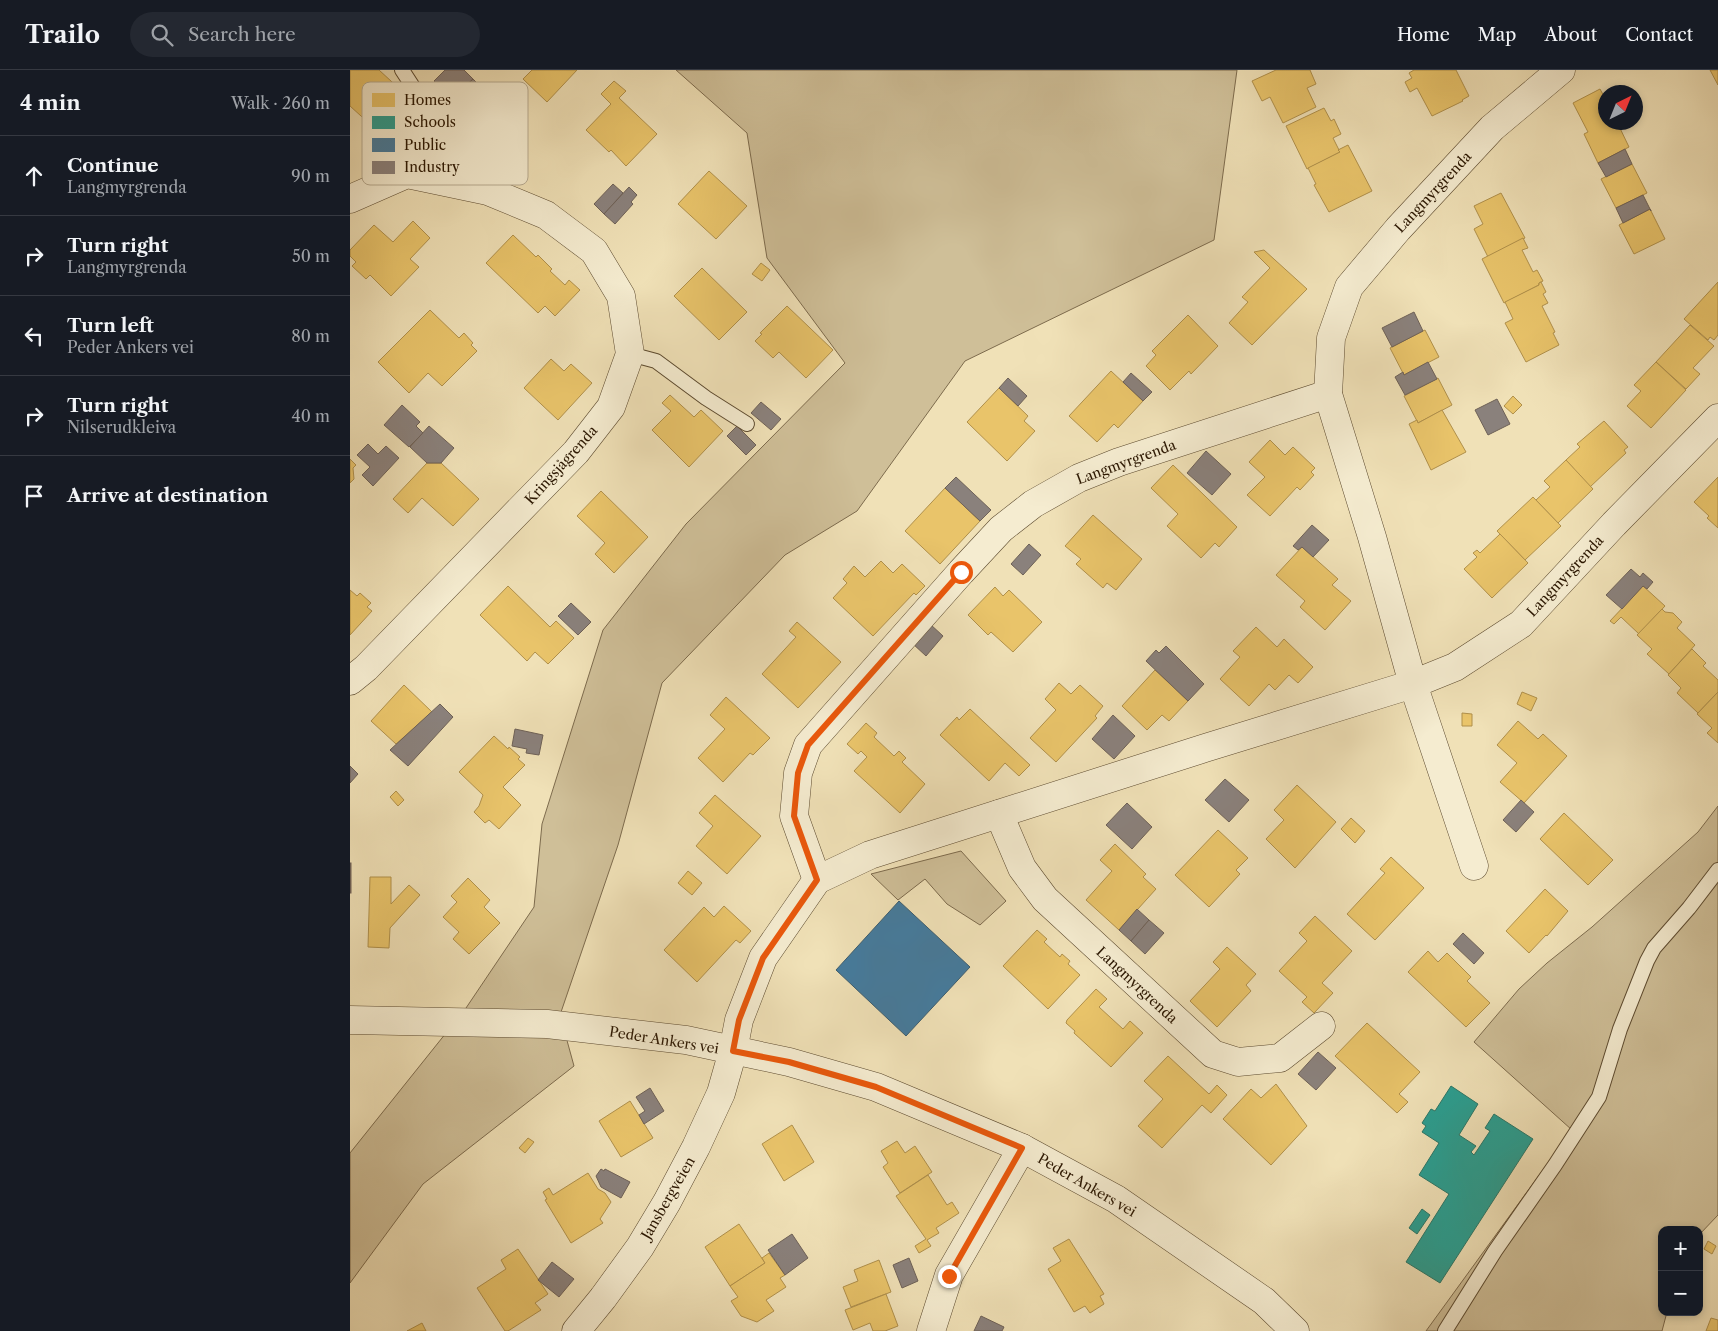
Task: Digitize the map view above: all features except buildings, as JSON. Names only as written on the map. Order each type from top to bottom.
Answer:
[{"type":"street","name":"Langmyrgrenda","points":[[1474,866],[1413,684],[1372,537],[1328,394],[1331,338],[1349,287],[1398,229],[1492,128],[1561,70]]},
{"type":"street","name":"Kringsjågrenda","points":[[350,199],[382,185]]},
{"type":"street","name":"Kringsjågrenda","points":[[350,681],[366,668],[576,452],[611,407],[630,354],[621,296],[594,251],[546,215],[488,191],[460,185]]},
{"type":"street","name":"Langmyrgrenda","points":[[1328,394],[1119,462],[1079,478],[1033,504],[1002,529],[955,579],[808,745],[798,773],[794,816],[817,880],[870,855],[1413,684],[1455,667],[1521,624],[1614,524],[1718,418]]},
{"type":"street","name":"Langmyrgrenda","points":[[999,814],[1022,868],[1045,899],[1213,1054],[1238,1062],[1280,1058],[1321,1026]]},
{"type":"street","points":[[733,1051],[739,1020],[763,958],[817,880]]},
{"type":"street","name":"Peder Ankers vei","points":[[350,1020],[547,1024],[686,1040],[789,1062],[876,1087],[1022,1148],[1124,1204],[1264,1301],[1295,1331]]},
{"type":"street","name":"Jansbergveien","points":[[576,1331],[640,1247],[667,1202],[696,1147],[721,1093],[733,1051]]},
{"type":"street","points":[[931,1331],[949,1276],[1022,1148]]},
{"type":"lane","points":[[402,70],[410,82]]},
{"type":"lane","points":[[630,354],[656,361],[706,398],[747,424]]},
{"type":"lane","points":[[1444,1331],[1490,1258],[1555,1165],[1599,1097],[1623,1022],[1650,954],[1718,870]]},
{"type":"shaded area","points":[[676,70],[1237,70],[1214,240],[965,361],[857,511],[785,555],[662,683],[618,845],[560,1015],[574,1066],[423,1184],[350,1283],[350,1153],[466,1008],[534,907],[542,824],[603,630],[686,524],[845,363],[767,258],[747,133]]},
{"type":"shaded area","points":[[1718,806],[1718,1215],[1703,1231],[1703,1226],[1658,1226],[1658,1316],[1666,1316],[1662,1331],[1426,1331],[1572,1130],[1474,1042],[1519,989],[1547,963],[1592,927],[1698,832]]},
{"type":"shaded area","points":[[961,851],[1006,901],[980,925],[947,904],[925,879],[898,900],[871,874]]},
{"type":"route","points":[[949,1276],[1022,1148],[876,1087],[789,1062],[733,1051],[739,1020],[763,958],[817,880],[794,816],[798,773],[808,745],[961,572]]}]
